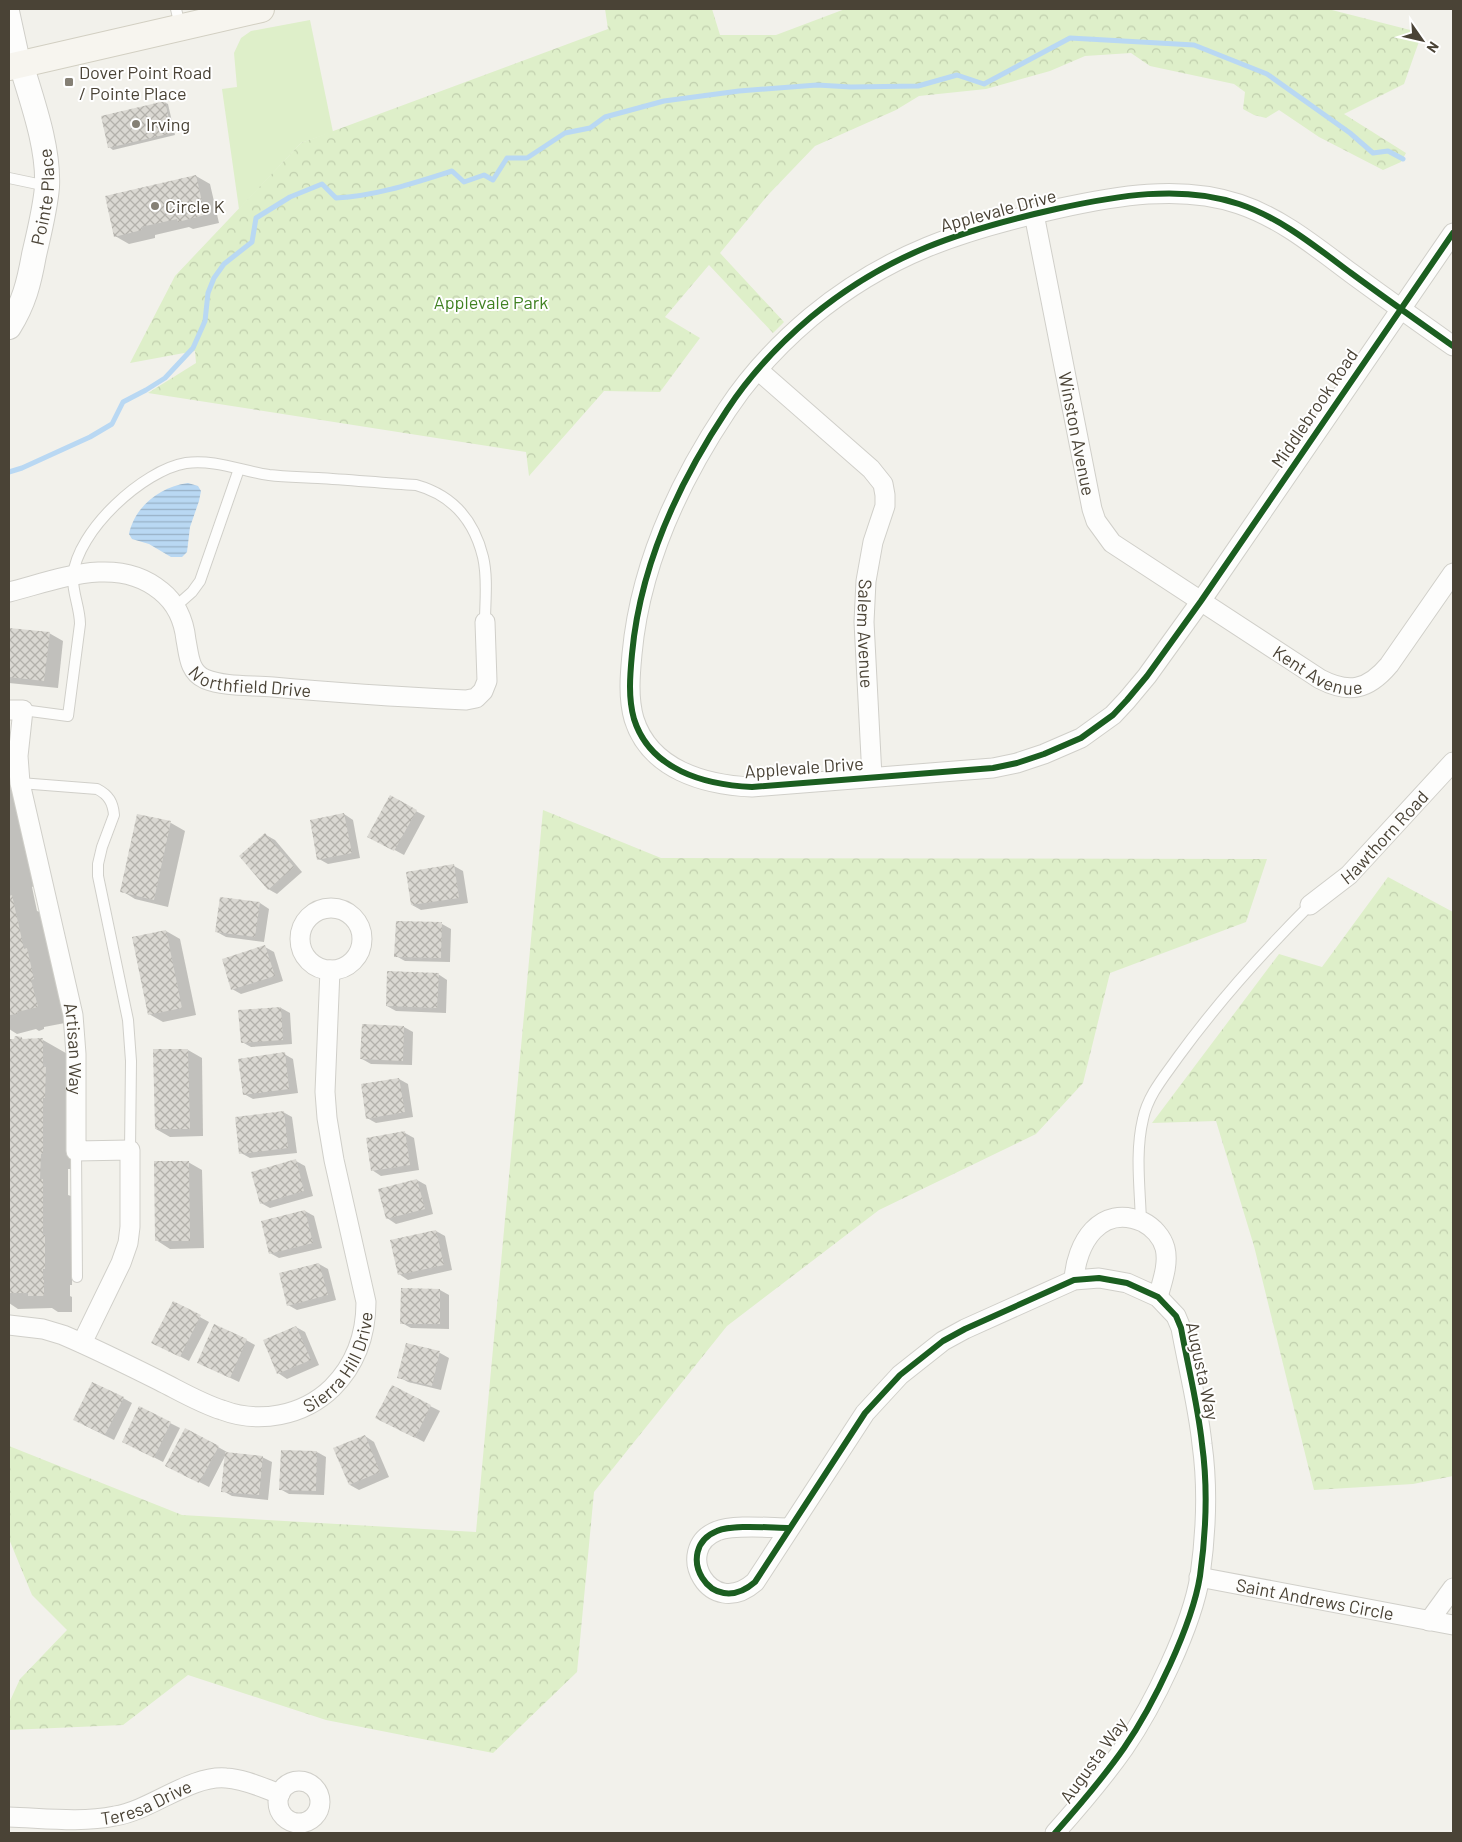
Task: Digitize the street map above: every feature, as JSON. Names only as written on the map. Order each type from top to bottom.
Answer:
[{"type":"main road","points":[[15,65],[178,18],[261,9]]},
{"type":"street","points":[[9,9],[15,65]]},
{"type":"street","name":"Pointe Place","points":[[9,327],[26,293],[44,213],[47,186],[41,135],[15,65]]},
{"type":"street","name":"Applevale Drive","points":[[1201,601],[1147,676],[1128,700],[1113,714],[1081,738],[1044,754],[1017,763],[992,768],[752,787],[711,782],[690,777],[656,755],[644,738],[635,720],[630,698],[629,678],[633,640],[650,566],[678,496],[703,448],[729,407],[758,370],[809,319],[840,294],[870,274],[937,242],[975,229],[1091,202],[1171,193],[1202,195],[1237,203],[1264,214],[1290,229],[1453,346]]},
{"type":"street","name":"Winston Avenue","points":[[1034,214],[1092,509],[1096,521],[1112,543],[1201,601]]},
{"type":"street","name":"Middlebrook Road","points":[[1201,601],[1453,233]]},
{"type":"street","name":"Salem Avenue","points":[[758,370],[871,469],[883,484],[885,506],[873,542],[866,581],[864,622],[872,776]]},
{"type":"street","name":"Northfield Drive","points":[[9,592],[73,576],[103,571],[117,571],[130,574],[155,586],[166,595],[175,607],[185,628],[190,663],[195,672],[203,678],[227,683],[368,695],[466,700],[476,698],[483,691],[487,681],[484,622]]},
{"type":"street","name":"Kent Avenue","points":[[1201,601],[1320,679],[1342,688],[1354,688],[1367,685],[1379,677],[1453,573]]},
{"type":"street","name":"Artisan Way","points":[[16,710],[20,783],[73,1015],[76,1054],[76,1151]]},
{"type":"street","name":"Hawthorn Road","points":[[1310,905],[1349,875],[1453,762]]},
{"type":"street","name":"Sierra Hill Drive","points":[[9,1325],[43,1329],[82,1343],[221,1410],[238,1415],[254,1417],[286,1413],[317,1400],[341,1378],[351,1364],[363,1334],[366,1302],[334,1160],[327,1118],[325,1092],[330,970]]},
{"type":"street","points":[[76,1151],[130,1150],[130,1227],[128,1243],[121,1262],[82,1343]]},
{"type":"street","points":[[1074,1280],[1075,1265],[1082,1245],[1094,1229],[1106,1221],[1120,1217],[1148,1225],[1158,1234],[1165,1247],[1167,1262],[1158,1297]]},
{"type":"street","name":"Augusta Way","points":[[790,1528],[728,1528],[718,1531],[709,1536],[702,1544],[698,1553],[697,1564],[699,1574],[705,1583],[719,1592],[736,1593],[746,1589],[755,1582],[865,1413],[900,1375],[943,1341],[965,1329],[1074,1280],[1099,1278],[1127,1283],[1158,1297],[1176,1316],[1180,1328],[1202,1444],[1206,1497],[1200,1577],[1191,1610],[1179,1642],[1156,1694],[1125,1747],[1088,1795],[1055,1833]]},
{"type":"street","name":"Saint Andrews Circle","points":[[1200,1577],[1453,1625]]},
{"type":"street","points":[[1429,1620],[1453,1588]]},
{"type":"street","name":"Teresa Drive","points":[[9,1817],[84,1818],[116,1816],[144,1808],[188,1786],[213,1778],[234,1779],[280,1794]]},
{"type":"lane","points":[[9,178],[47,186]]},
{"type":"lane","points":[[16,710],[68,716],[80,624],[73,576],[79,555],[103,519],[128,493],[148,479],[166,470],[186,464],[204,462],[269,475],[416,485],[433,490],[448,499],[461,512],[470,525],[483,557],[485,578],[484,622]]},
{"type":"lane","points":[[175,607],[192,592],[200,581],[239,469]]},
{"type":"lane","points":[[20,783],[97,789],[108,796],[114,808],[114,815],[98,864],[98,876],[129,1027],[131,1061],[130,1150]]},
{"type":"lane","points":[[1141,1222],[1139,1141],[1145,1110],[1153,1092],[1219,1003],[1277,938],[1310,905]]},
{"type":"lane","points":[[76,1151],[77,1277]]},
{"type":"green space","name":"Applevale Park","points":[[605,9],[712,9],[720,35],[776,35],[845,9],[1328,9],[1422,33],[1404,84],[1344,114],[1406,153],[1401,162],[1383,170],[1319,137],[1279,110],[1266,118],[1254,115],[1243,109],[1245,92],[1234,84],[1150,66],[1131,53],[1085,56],[1050,71],[986,89],[919,96],[896,110],[815,146],[768,195],[720,253],[784,322],[773,333],[709,265],[665,317],[700,338],[660,392],[604,391],[529,476],[526,452],[148,393],[196,363],[195,351],[130,363],[175,276],[301,143],[608,29]]},
{"type":"green space","points":[[310,20],[333,132],[301,143],[239,209],[222,89],[237,87],[234,53],[241,38],[251,31]]},
{"type":"green space","points":[[543,810],[661,858],[1267,859],[1246,922],[1110,973],[1083,1083],[1036,1134],[879,1210],[727,1326],[594,1492],[577,1672],[493,1753],[326,1720],[188,1675],[123,1725],[9,1730],[9,1703],[20,1679],[67,1630],[32,1595],[9,1539],[9,1446],[182,1515],[476,1532]]},
{"type":"green space","points":[[1388,877],[1453,912],[1453,1476],[1413,1484],[1314,1490],[1254,1246],[1216,1121],[1152,1123],[1279,954],[1322,967]]},
{"type":"water","points":[[188,483],[198,486],[201,491],[190,527],[187,552],[182,557],[171,557],[149,544],[132,539],[129,534],[132,524],[150,500],[168,489]]},
{"type":"building","points":[[165,101],[172,133],[108,148],[101,116]]},
{"type":"building","name":"Circle K","points":[[196,175],[205,215],[178,222],[177,219],[141,227],[142,230],[114,237],[105,196]]},
{"type":"building","points":[[9,628],[50,632],[44,681],[9,677]]},
{"type":"building","points":[[390,795],[417,810],[394,851],[367,837]]},
{"type":"building","points":[[344,813],[352,853],[317,860],[310,820]]},
{"type":"building","points":[[137,814],[171,821],[154,900],[120,892]]},
{"type":"building","points":[[265,833],[294,867],[268,890],[239,856]]},
{"type":"building","points":[[454,864],[459,898],[411,905],[406,872]]},
{"type":"building","points":[[12,895],[24,949],[27,948],[34,979],[31,980],[38,1007],[10,1015],[9,896]]},
{"type":"building","points":[[220,897],[260,902],[255,937],[215,932]]},
{"type":"building","points":[[396,921],[442,922],[441,958],[394,957]]},
{"type":"building","points":[[166,930],[182,1008],[148,1015],[132,937]]},
{"type":"building","points":[[265,945],[275,976],[231,990],[222,959]]},
{"type":"building","points":[[387,971],[439,973],[437,1008],[386,1006]]},
{"type":"building","points":[[281,1007],[283,1040],[241,1043],[238,1010]]},
{"type":"building","points":[[362,1024],[404,1026],[403,1061],[360,1059]]},
{"type":"building","points":[[15,1036],[22,1037],[22,1039],[43,1038],[43,1066],[46,1067],[45,1098],[43,1098],[43,1153],[41,1154],[40,1179],[43,1179],[43,1235],[45,1235],[44,1296],[28,1296],[28,1293],[9,1293],[9,1039],[14,1039]]},
{"type":"building","points":[[153,1049],[188,1049],[190,1129],[155,1129]]},
{"type":"building","points":[[285,1052],[289,1089],[243,1095],[238,1059]]},
{"type":"building","points":[[399,1078],[405,1112],[366,1119],[361,1084]]},
{"type":"building","points":[[284,1111],[288,1148],[239,1154],[235,1117]]},
{"type":"building","points":[[405,1131],[410,1165],[371,1171],[366,1138]]},
{"type":"building","points":[[296,1159],[304,1191],[260,1204],[251,1172]]},
{"type":"building","points":[[154,1161],[189,1161],[190,1241],[155,1241]]},
{"type":"building","points":[[417,1179],[425,1209],[386,1219],[378,1189]]},
{"type":"building","points":[[305,1210],[313,1243],[269,1254],[261,1221]]},
{"type":"building","points":[[436,1230],[444,1265],[398,1275],[390,1240]]},
{"type":"building","points":[[319,1263],[328,1295],[287,1306],[279,1273]]},
{"type":"building","points":[[401,1288],[440,1289],[440,1324],[400,1324]]},
{"type":"building","points":[[173,1301],[201,1315],[180,1357],[151,1343]]},
{"type":"building","points":[[214,1324],[247,1339],[230,1378],[197,1363]]},
{"type":"building","points":[[296,1326],[311,1360],[277,1374],[263,1340]]},
{"type":"building","points":[[406,1343],[440,1351],[432,1386],[397,1378]]},
{"type":"building","points":[[92,1382],[124,1397],[105,1435],[73,1420]]},
{"type":"building","points":[[392,1385],[431,1405],[415,1438],[375,1418]]},
{"type":"building","points":[[139,1406],[171,1422],[154,1458],[122,1442]]},
{"type":"building","points":[[185,1428],[219,1446],[199,1483],[165,1466]]},
{"type":"building","points":[[365,1435],[380,1472],[349,1485],[333,1448]]},
{"type":"building","points":[[281,1450],[317,1451],[316,1491],[279,1490]]},
{"type":"building","points":[[225,1452],[263,1456],[259,1495],[221,1492]]},
{"type":"waterway","points":[[9,472],[90,437],[112,424],[123,402],[165,378],[193,348],[205,321],[208,293],[214,278],[224,264],[252,242],[256,218],[290,197],[322,184],[336,198],[366,195],[452,171],[464,182],[484,175],[493,180],[507,158],[527,158],[565,133],[590,128],[605,117],[664,101],[739,91],[817,85],[851,87],[918,86],[957,75],[984,84],[1070,38],[1194,45],[1267,74],[1350,133],[1373,153],[1388,151],[1403,159]]},
{"type":"cycle path","points":[[1453,233],[1201,601],[1147,676],[1113,715],[1081,738],[1044,754],[1017,763],[993,768],[752,787],[716,783],[681,771],[653,751],[642,736],[634,719],[630,695],[631,662],[636,621],[643,589],[664,526],[709,438],[755,372],[776,349],[811,317],[839,295],[868,276],[927,247],[1022,217],[1101,200],[1125,196],[1171,193],[1217,198],[1254,210],[1284,225],[1311,243],[1376,292],[1389,301],[1402,310],[1415,319],[1453,346]]},
{"type":"cycle path","points":[[790,1528],[742,1527],[717,1531],[704,1540],[698,1552],[697,1565],[702,1578],[711,1588],[724,1593],[739,1592],[755,1582],[865,1413],[900,1375],[943,1341],[965,1329],[1074,1280],[1099,1278],[1127,1283],[1158,1297],[1176,1316],[1181,1328],[1204,1460],[1204,1543],[1196,1596],[1170,1665],[1135,1731],[1099,1781],[1055,1833]]},
{"type":"place","name":"Dover Point Road / Pointe Place","points":[[69,82]]},
{"type":"place","name":"Irving","points":[[136,124]]},
{"type":"place","name":"Circle K","points":[[155,206]]}]
